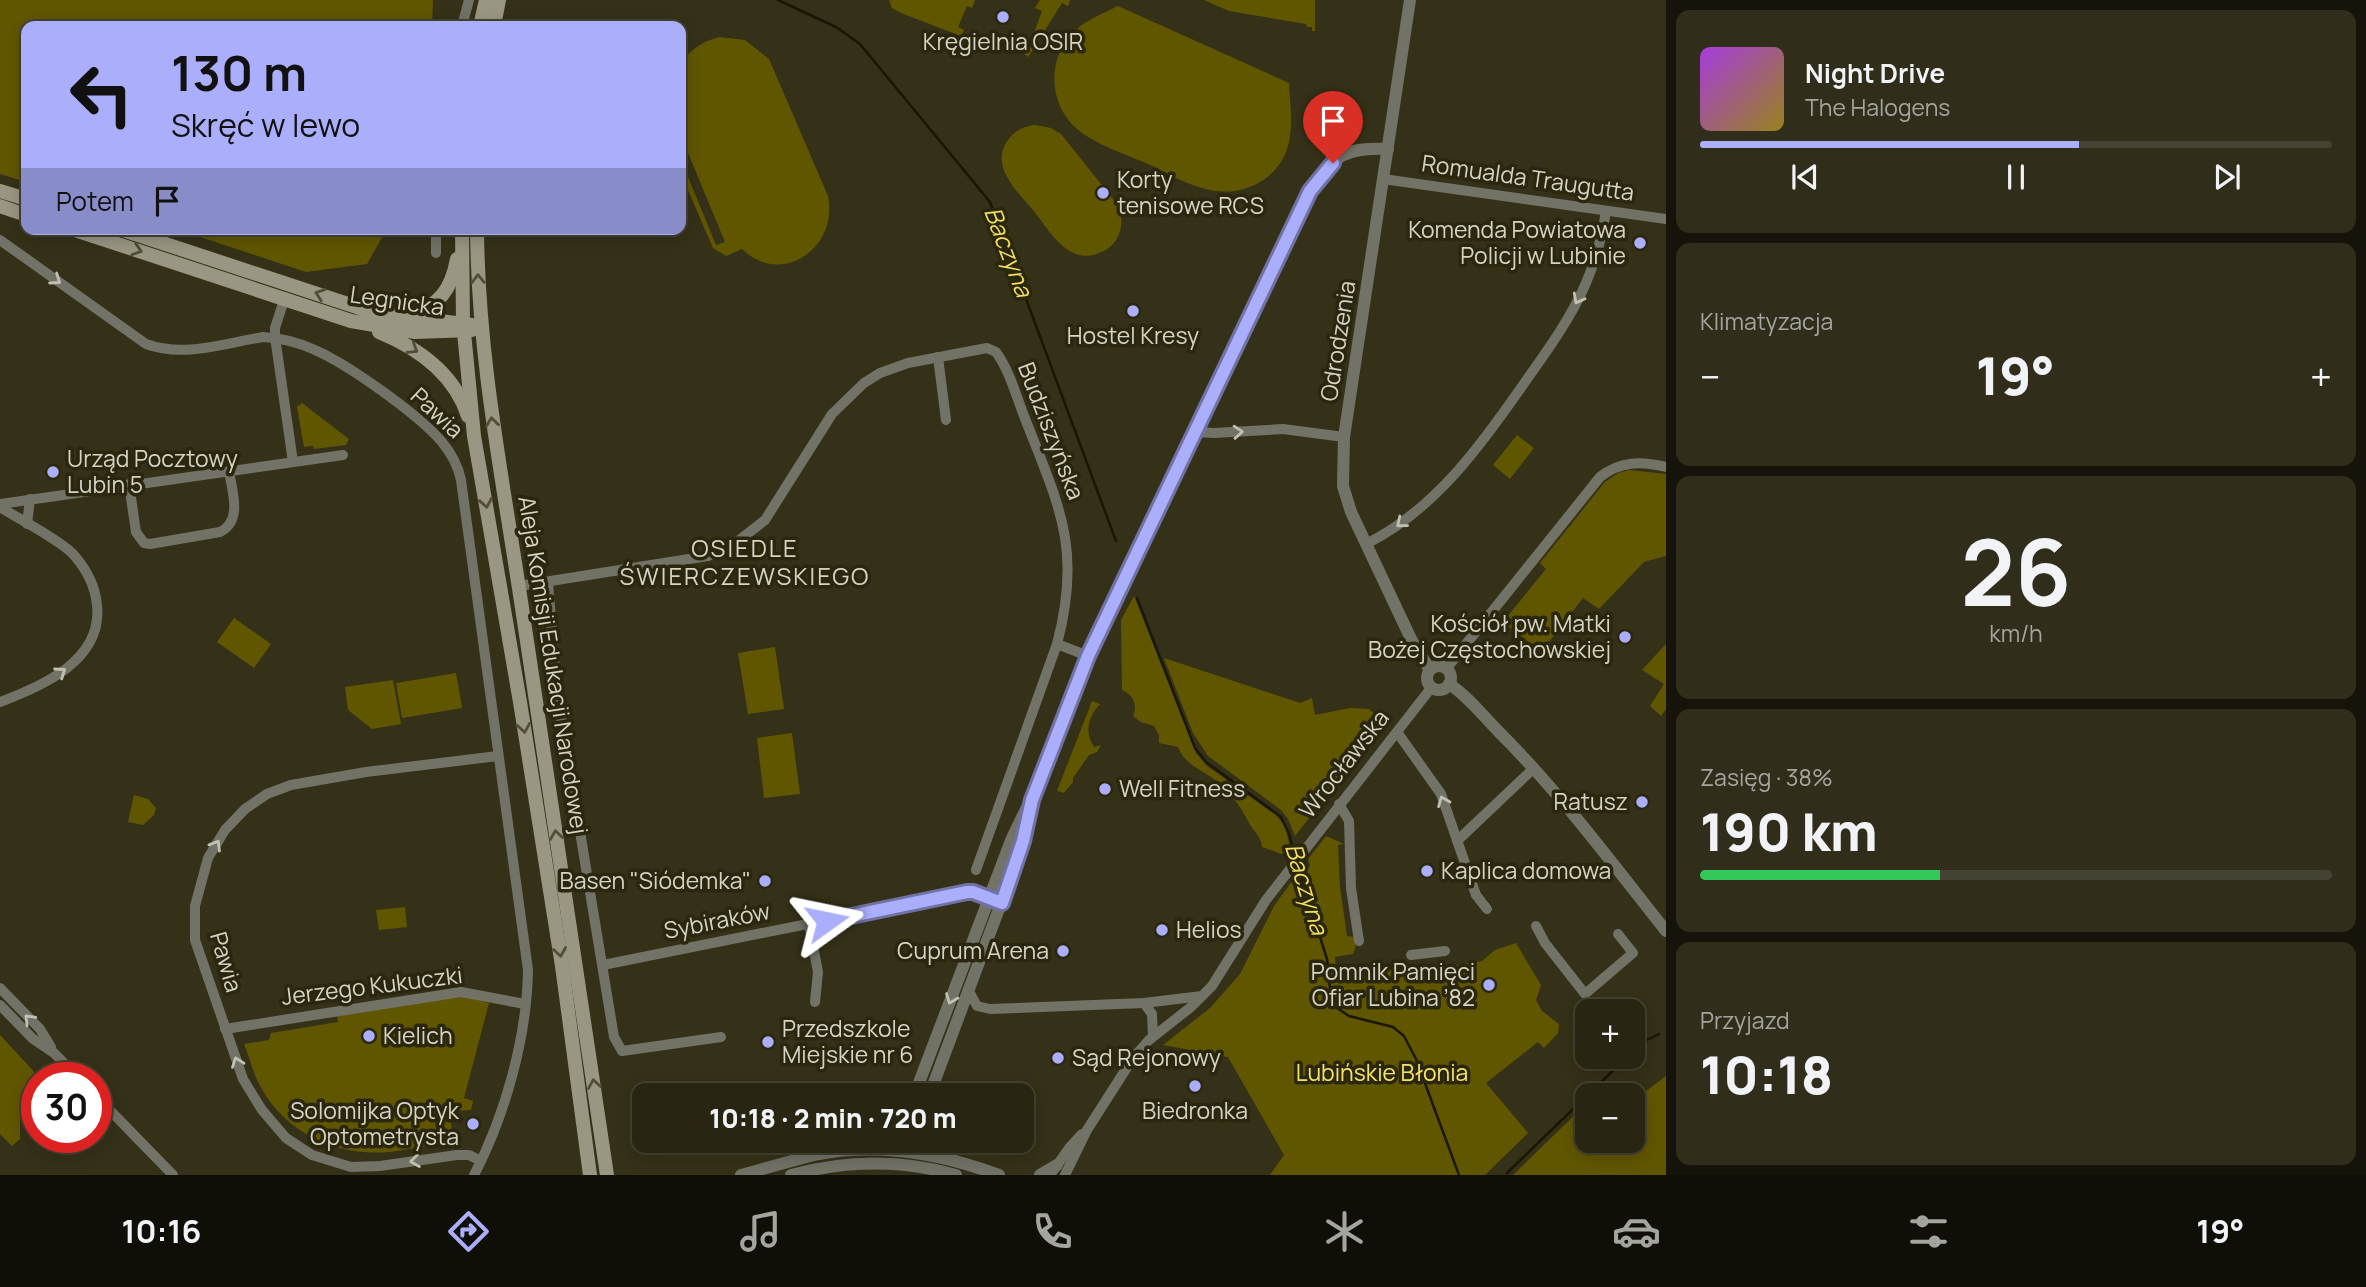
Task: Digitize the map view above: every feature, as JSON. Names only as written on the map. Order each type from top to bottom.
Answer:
[{"type":"main road","points":[[482,21],[486,0]]},
{"type":"main road","points":[[495,21],[499,0]]},
{"type":"main road","points":[[0,191],[21,197]]},
{"type":"main road","points":[[0,206],[21,213]]},
{"type":"main road","name":"Legnicka","points":[[91,235],[351,321],[415,332],[464,327]]},
{"type":"main road","name":"Legnicka","points":[[138,235],[375,313],[480,328]]},
{"type":"main road","points":[[409,319],[435,304],[450,286],[462,235]]},
{"type":"main road","points":[[462,235],[464,327],[474,436]]},
{"type":"main road","name":"Aleja Komisji Edukacji Narodowej","points":[[477,235],[480,328],[494,437],[519,586],[607,1175]]},
{"type":"main road","points":[[351,321],[398,340],[428,358],[445,375],[458,396],[474,436]]},
{"type":"main road","name":"Aleja Komisji Edukacji Narodowej","points":[[474,436],[523,715],[563,976],[588,1175]]},
{"type":"street","points":[[463,21],[469,0]]},
{"type":"street","name":"Odrodzenia","points":[[1410,0],[1342,460],[1343,486],[1351,512],[1412,641],[1430,670]]},
{"type":"street","points":[[934,1083],[969,991],[1021,817],[1032,800],[1088,656],[1310,191],[1333,163],[1353,150],[1388,149]]},
{"type":"street","name":"Romualda Traugutta","points":[[1383,179],[1666,219]]},
{"type":"street","points":[[1366,544],[1392,530],[1433,497],[1492,430],[1577,302],[1595,257],[1606,211]]},
{"type":"street","points":[[436,235],[436,253]]},
{"type":"street","points":[[0,240],[146,344],[160,349],[182,350],[275,337]]},
{"type":"street","points":[[285,297],[275,328],[275,337],[293,461]]},
{"type":"street","name":"Pawia","points":[[275,337],[318,351],[376,388],[422,423],[443,444],[455,462],[461,480],[527,957],[525,1004],[508,1088],[474,1175]]},
{"type":"street","name":"Budziszyńska","points":[[519,586],[708,556],[737,542],[765,520],[832,414],[853,391],[880,373],[908,363],[987,348],[996,352],[1000,356],[1052,486],[1065,530],[1069,558],[1068,598],[1057,645],[976,870]]},
{"type":"street","points":[[938,357],[946,420]]},
{"type":"street","points":[[1194,432],[1283,429],[1345,437]]},
{"type":"street","points":[[0,506],[129,484],[343,455]]},
{"type":"street","points":[[1446,669],[1600,477],[1610,469],[1628,463],[1666,467]]},
{"type":"street","points":[[129,484],[136,532],[144,543],[150,544],[227,529],[235,512],[229,471]]},
{"type":"street","points":[[27,524],[30,499]]},
{"type":"street","points":[[0,506],[68,550],[83,567],[94,589],[98,627],[86,651],[73,663],[35,689],[0,702]]},
{"type":"street","points":[[548,583],[557,693],[614,1037],[622,1051],[721,1037]]},
{"type":"street","points":[[1057,645],[1088,656]]},
{"type":"street","points":[[1437,667],[1446,669],[1450,674],[1449,684],[1442,690],[1431,688],[1427,681],[1430,670],[1437,667]]},
{"type":"street","points":[[1449,684],[1464,695],[1579,818],[1666,931]]},
{"type":"street","name":"Wrocławska","points":[[1058,1172],[1070,1147],[1087,1130],[1126,1068],[1153,1036],[1202,996],[1221,975],[1266,900],[1431,688]]},
{"type":"street","points":[[1397,732],[1441,794],[1476,895],[1488,909]]},
{"type":"street","name":"Pawia","points":[[481,1161],[469,1155],[351,1167],[312,1155],[286,1138],[262,1110],[243,1079],[195,940],[195,906],[208,858],[225,830],[245,809],[267,794],[291,785],[366,772],[498,756]]},
{"type":"street","points":[[1457,841],[1534,768]]},
{"type":"street","points":[[1339,804],[1349,821],[1351,888],[1359,941]]},
{"type":"street","name":"Sybiraków","points":[[603,965],[967,892],[996,900]]},
{"type":"street","points":[[919,1083],[996,900]]},
{"type":"street","points":[[809,925],[818,972],[815,1002]]},
{"type":"street","points":[[1535,926],[1585,994],[1633,953],[1618,934]]},
{"type":"street","points":[[1410,955],[1444,951]]},
{"type":"street","points":[[0,988],[40,1029],[54,1053]]},
{"type":"street","points":[[969,991],[977,1006],[984,1009],[1067,1007],[1202,996]]},
{"type":"street","name":"Jerzego Kukuczki","points":[[225,1029],[461,992],[525,1004]]},
{"type":"street","points":[[1149,1002],[1178,1016]]},
{"type":"street","points":[[1149,1002],[1153,1036]]},
{"type":"street","points":[[0,1005],[32,1038],[63,1062]]},
{"type":"street","points":[[112,1112],[173,1175]]},
{"type":"street","points":[[603,1145],[615,1175]]},
{"type":"street","points":[[741,1175],[826,1153]]},
{"type":"street","points":[[886,1163],[897,1153]]},
{"type":"street","points":[[910,1153],[915,1166]]},
{"type":"street","points":[[924,1153],[957,1169]]},
{"type":"street","points":[[942,1153],[957,1169]]},
{"type":"street","points":[[791,1175],[844,1164],[886,1163],[999,1175]]},
{"type":"street","points":[[1040,1175],[1058,1172]]},
{"type":"green space","points":[[0,0],[433,0],[432,21],[21,21],[21,180],[0,174]]},
{"type":"green space","points":[[889,0],[975,0],[972,8],[967,6],[958,27],[964,30],[961,36],[901,13],[892,8]]},
{"type":"green space","points":[[1040,0],[1070,0],[1068,6],[1062,3],[1028,57],[1022,51],[1024,47],[1030,49],[1042,11],[1035,8]]},
{"type":"green space","points":[[1204,0],[1315,0],[1315,31],[1306,24],[1229,11]]},
{"type":"green space","points":[[1118,6],[1289,83],[1289,142],[1284,156],[1267,177],[1243,189],[1216,191],[1202,188],[1102,144],[1085,135],[1067,118],[1060,106],[1054,79],[1060,52],[1066,40],[1081,26]]},
{"type":"green space","points":[[720,37],[745,40],[769,59],[828,196],[829,215],[825,231],[816,245],[804,256],[790,263],[774,264],[758,260],[742,249],[726,256],[713,248],[686,186],[686,172],[716,245],[725,242],[686,148],[686,57],[708,41]]},
{"type":"green space","points":[[1035,125],[1051,128],[1061,134],[1117,204],[1121,218],[1120,231],[1114,242],[1104,251],[1088,256],[1078,255],[1060,244],[1007,178],[1002,159],[1008,140],[1020,130]]},
{"type":"green space","points":[[194,235],[384,235],[367,264],[306,272]]},
{"type":"green space","points":[[302,403],[349,439],[346,445],[314,449],[313,446],[304,447],[297,407]]},
{"type":"green space","points":[[1517,435],[1534,448],[1510,479],[1493,465]]},
{"type":"green space","points":[[1629,470],[1666,474],[1666,556],[1644,562],[1599,609],[1583,598],[1541,652],[1503,622],[1546,569],[1540,563],[1605,482],[1618,473]]},
{"type":"green space","points":[[1134,596],[1196,753],[1207,766],[1276,815],[1285,826],[1289,843],[1282,854],[1262,847],[1259,837],[1239,805],[1221,785],[1189,762],[1178,747],[1159,743],[1159,735],[1154,726],[1133,716],[1134,700],[1122,690],[1121,620]]},
{"type":"green space","points":[[234,618],[271,644],[254,668],[217,642]]},
{"type":"green space","points":[[1666,644],[1666,709],[1661,716],[1650,706],[1664,684],[1642,670]]},
{"type":"green space","points":[[775,647],[784,709],[748,714],[738,653]]},
{"type":"green space","points":[[1164,658],[1300,703],[1312,698],[1315,715],[1350,708],[1369,709],[1385,724],[1329,794],[1327,792],[1319,801],[1321,803],[1295,836],[1281,810],[1208,756],[1193,733]]},
{"type":"green space","points":[[456,673],[462,708],[402,718],[396,683]]},
{"type":"green space","points":[[393,680],[401,724],[372,729],[348,710],[345,687]]},
{"type":"green space","points":[[1092,701],[1100,704],[1090,719],[1089,736],[1094,747],[1101,745],[1097,752],[1089,755],[1064,793],[1057,791]]},
{"type":"green space","points":[[792,733],[800,794],[764,798],[757,738]]},
{"type":"green space","points":[[134,795],[148,799],[156,808],[154,815],[143,825],[128,822]]},
{"type":"green space","name":"Lubińskie Błonia","points":[[1326,836],[1344,844],[1338,845],[1340,887],[1347,936],[1354,937],[1356,945],[1353,954],[1335,957],[1336,975],[1398,967],[1405,973],[1482,961],[1495,950],[1516,943],[1541,985],[1536,1000],[1542,1011],[1559,1024],[1558,1033],[1544,1048],[1538,1042],[1486,1083],[1528,1133],[1485,1175],[1270,1175],[1284,1155],[1228,1057],[1163,1045],[1210,1008],[1240,974],[1274,906],[1292,881],[1310,866],[1308,859]]},
{"type":"green space","points":[[405,907],[407,927],[379,930],[376,910]]},
{"type":"green space","points":[[462,996],[489,1003],[464,1098],[473,1101],[471,1110],[450,1111],[453,1142],[390,1152],[369,1152],[330,1145],[312,1137],[295,1127],[267,1098],[257,1080],[244,1044],[269,1040],[271,1033],[338,1022],[337,1016]]},
{"type":"green space","points":[[0,1035],[25,1062],[21,1062],[20,1139],[12,1146],[0,1134]]},
{"type":"green space","points":[[1666,1076],[1666,1175],[1513,1175],[1575,1115],[1575,1153],[1645,1153],[1645,1092]]},
{"type":"waterway","name":"Baczyna","points":[[778,0],[836,27],[860,44],[990,202],[1116,541]]},
{"type":"waterway","name":"Baczyna","points":[[1137,598],[1195,748],[1206,762],[1281,817],[1296,858]]},
{"type":"waterway","name":"Baczyna","points":[[1297,864],[1327,959],[1331,998],[1337,1008],[1349,1016],[1393,1027],[1404,1036],[1416,1059],[1459,1175]]},
{"type":"waterway","points":[[1645,1041],[1659,1034]]},
{"type":"waterway","points":[[1507,1173],[1615,1069]]},
{"type":"place","name":"Kręgielnia OSIR","points":[[1003,17]]},
{"type":"place","name":"Korty tenisowe RCS","points":[[1103,193]]},
{"type":"place","name":"Komenda Powiatowa Policji w Lubinie","points":[[1640,243]]},
{"type":"place","name":"Hostel Kresy","points":[[1133,311]]},
{"type":"place","name":"Urząd Pocztowy Lubin 5","points":[[53,472]]},
{"type":"place","name":"Kościół pw. Matki Bożej Częstochowskiej","points":[[1625,637]]},
{"type":"place","name":"Well Fitness","points":[[1105,789]]},
{"type":"place","name":"Ratusz","points":[[1642,802]]},
{"type":"place","name":"Kaplica domowa","points":[[1427,871]]},
{"type":"place","name":"Basen \"Siódemka\"","points":[[765,881]]},
{"type":"place","name":"Helios","points":[[1162,930]]},
{"type":"place","name":"Cuprum Arena","points":[[1063,951]]},
{"type":"place","name":"Pomnik Pamięci Ofiar Lubina ’82","points":[[1489,985]]},
{"type":"place","name":"Kielich","points":[[369,1036]]},
{"type":"place","name":"Przedszkole Miejskie nr 6","points":[[768,1042]]},
{"type":"place","name":"Sąd Rejonowy","points":[[1058,1058]]},
{"type":"place","name":"Biedronka","points":[[1195,1086]]},
{"type":"place","name":"Solomijka Optyk Optometrysta","points":[[473,1124]]},
{"type":"district","name":"OSIEDLE ŚWIERCZEWSKIEGO","points":[[745,563]]},
{"type":"route","points":[[827,921],[967,892],[1002,903],[1023,841],[1032,800],[1088,656],[1310,191],[1333,163]]}]
